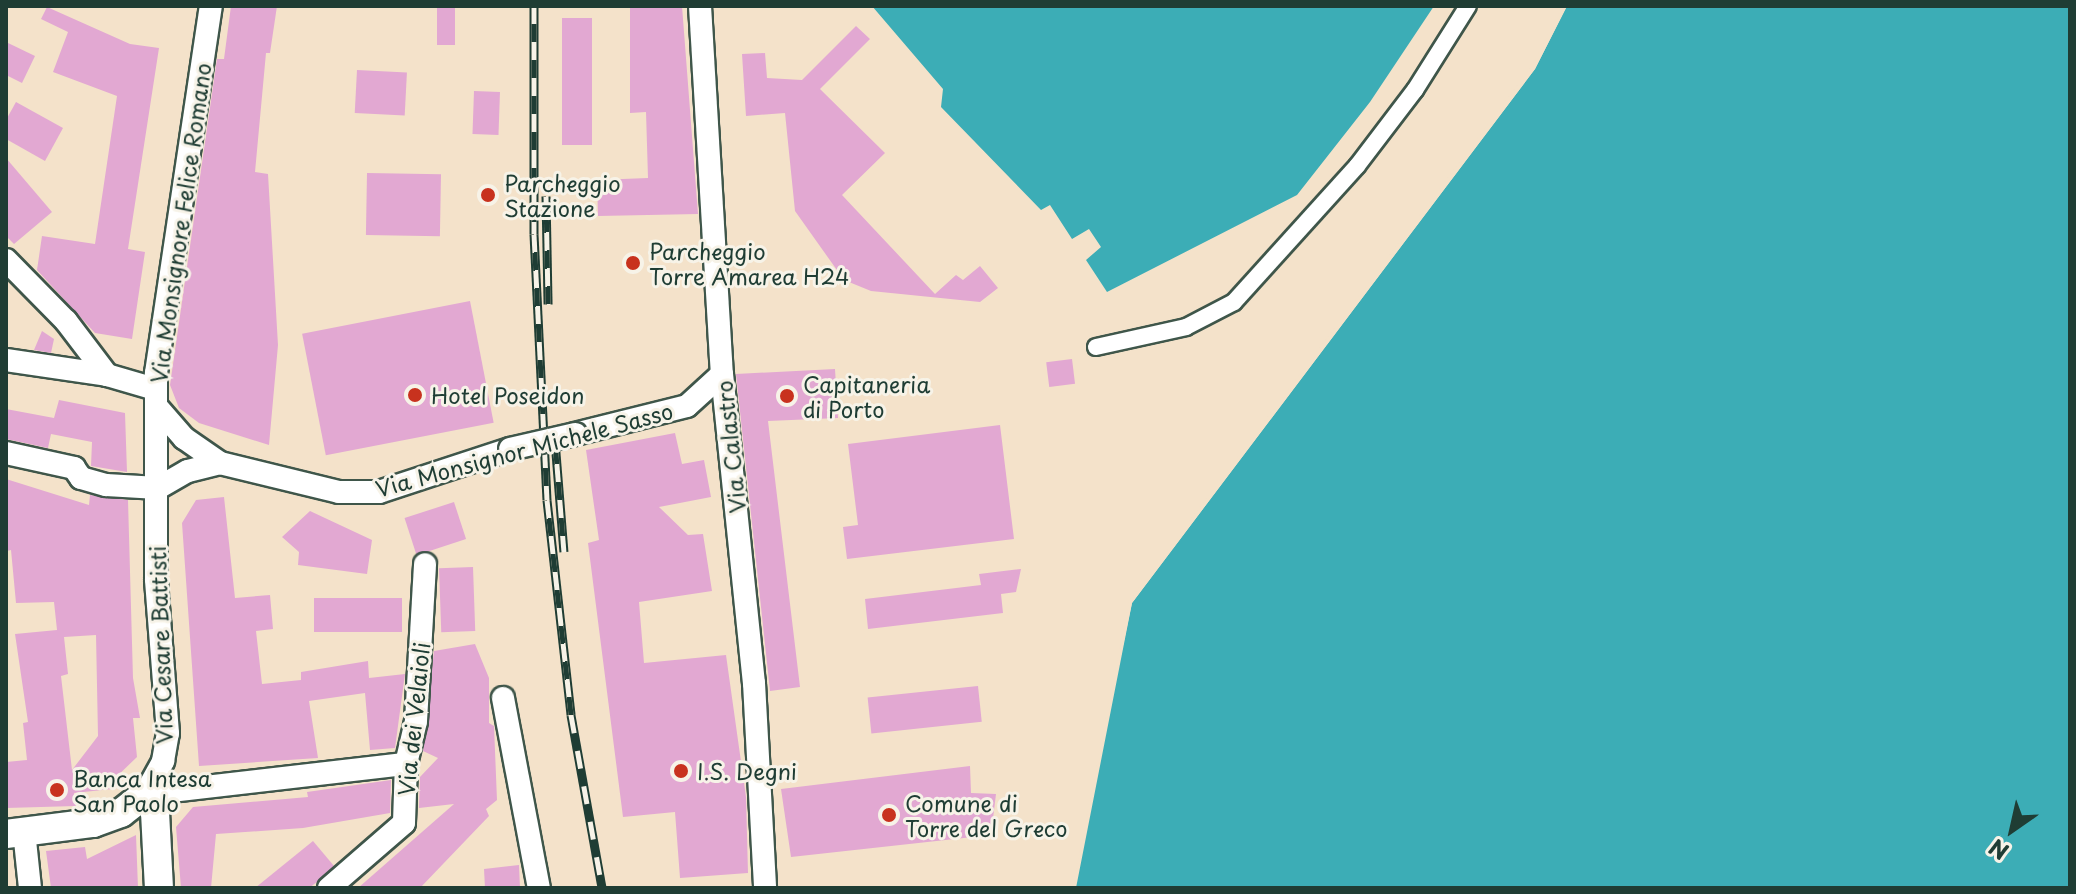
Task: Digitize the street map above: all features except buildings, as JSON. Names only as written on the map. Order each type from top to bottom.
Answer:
[{"type":"street","name":"Via Monsignore Felice Romano","points":[[158,488],[156,398],[211,6]]},
{"type":"street","name":"Via Calastro","points":[[700,6],[722,374],[754,683],[765,888]]},
{"type":"street","points":[[1096,347],[1186,327],[1234,302],[1374,144],[1468,6]]},
{"type":"street","points":[[6,260],[66,321],[107,375]]},
{"type":"street","points":[[6,360],[107,375],[156,398]]},
{"type":"street","name":"Via Monsignor Michele Sasso","points":[[156,398],[184,438],[220,463],[339,492],[379,492],[510,449],[687,406],[722,374]]},
{"type":"street","name":"Via Monsignor Michele Sasso","points":[[687,406],[704,412],[728,436]]},
{"type":"street","points":[[6,453],[74,468],[81,478],[106,485],[158,488],[188,471],[220,463]]},
{"type":"street","name":"Via Cesare Battisti","points":[[15,832],[93,823],[121,813],[145,794],[163,761],[168,733],[156,579],[158,488]]},
{"type":"street","name":"Via dei Velaioli","points":[[329,888],[404,823],[406,764],[416,721],[425,564]]},
{"type":"street","points":[[503,698],[539,888]]},
{"type":"street","points":[[159,888],[155,812],[145,794],[406,764]]},
{"type":"street","points":[[15,832],[30,888]]},
{"type":"water","points":[[872,6],[1434,6],[1370,102],[1297,195],[1107,292],[1086,260],[1101,247],[1089,229],[1072,239],[1050,205],[1041,210],[941,107],[943,89]]},
{"type":"water","points":[[1567,6],[2070,6],[2070,888],[1076,888],[1132,603],[1535,69]]},
{"type":"pier","points":[[1563,6],[1567,6],[1535,69],[1132,603],[1072,888],[1129,601],[1531,67]]},
{"type":"railway","points":[[534,6],[534,234],[547,500],[571,715],[602,888]]},
{"type":"railway","points":[[546,196],[548,304]]},
{"type":"railway","points":[[554,428],[564,552]]},
{"type":"place","name":"Parcheggio Stazione","points":[[488,195]]},
{"type":"place","name":"Parcheggio Torre Amarea H24","points":[[633,263]]},
{"type":"place","name":"Hotel Poseidon","points":[[415,395]]},
{"type":"place","name":"Capitaneria di Porto","points":[[787,396]]},
{"type":"place","name":"I.S. Degni","points":[[681,771]]},
{"type":"place","name":"Banca Intesa San Paolo","points":[[57,790]]},
{"type":"place","name":"Comune di Torre del Greco","points":[[889,815]]}]
